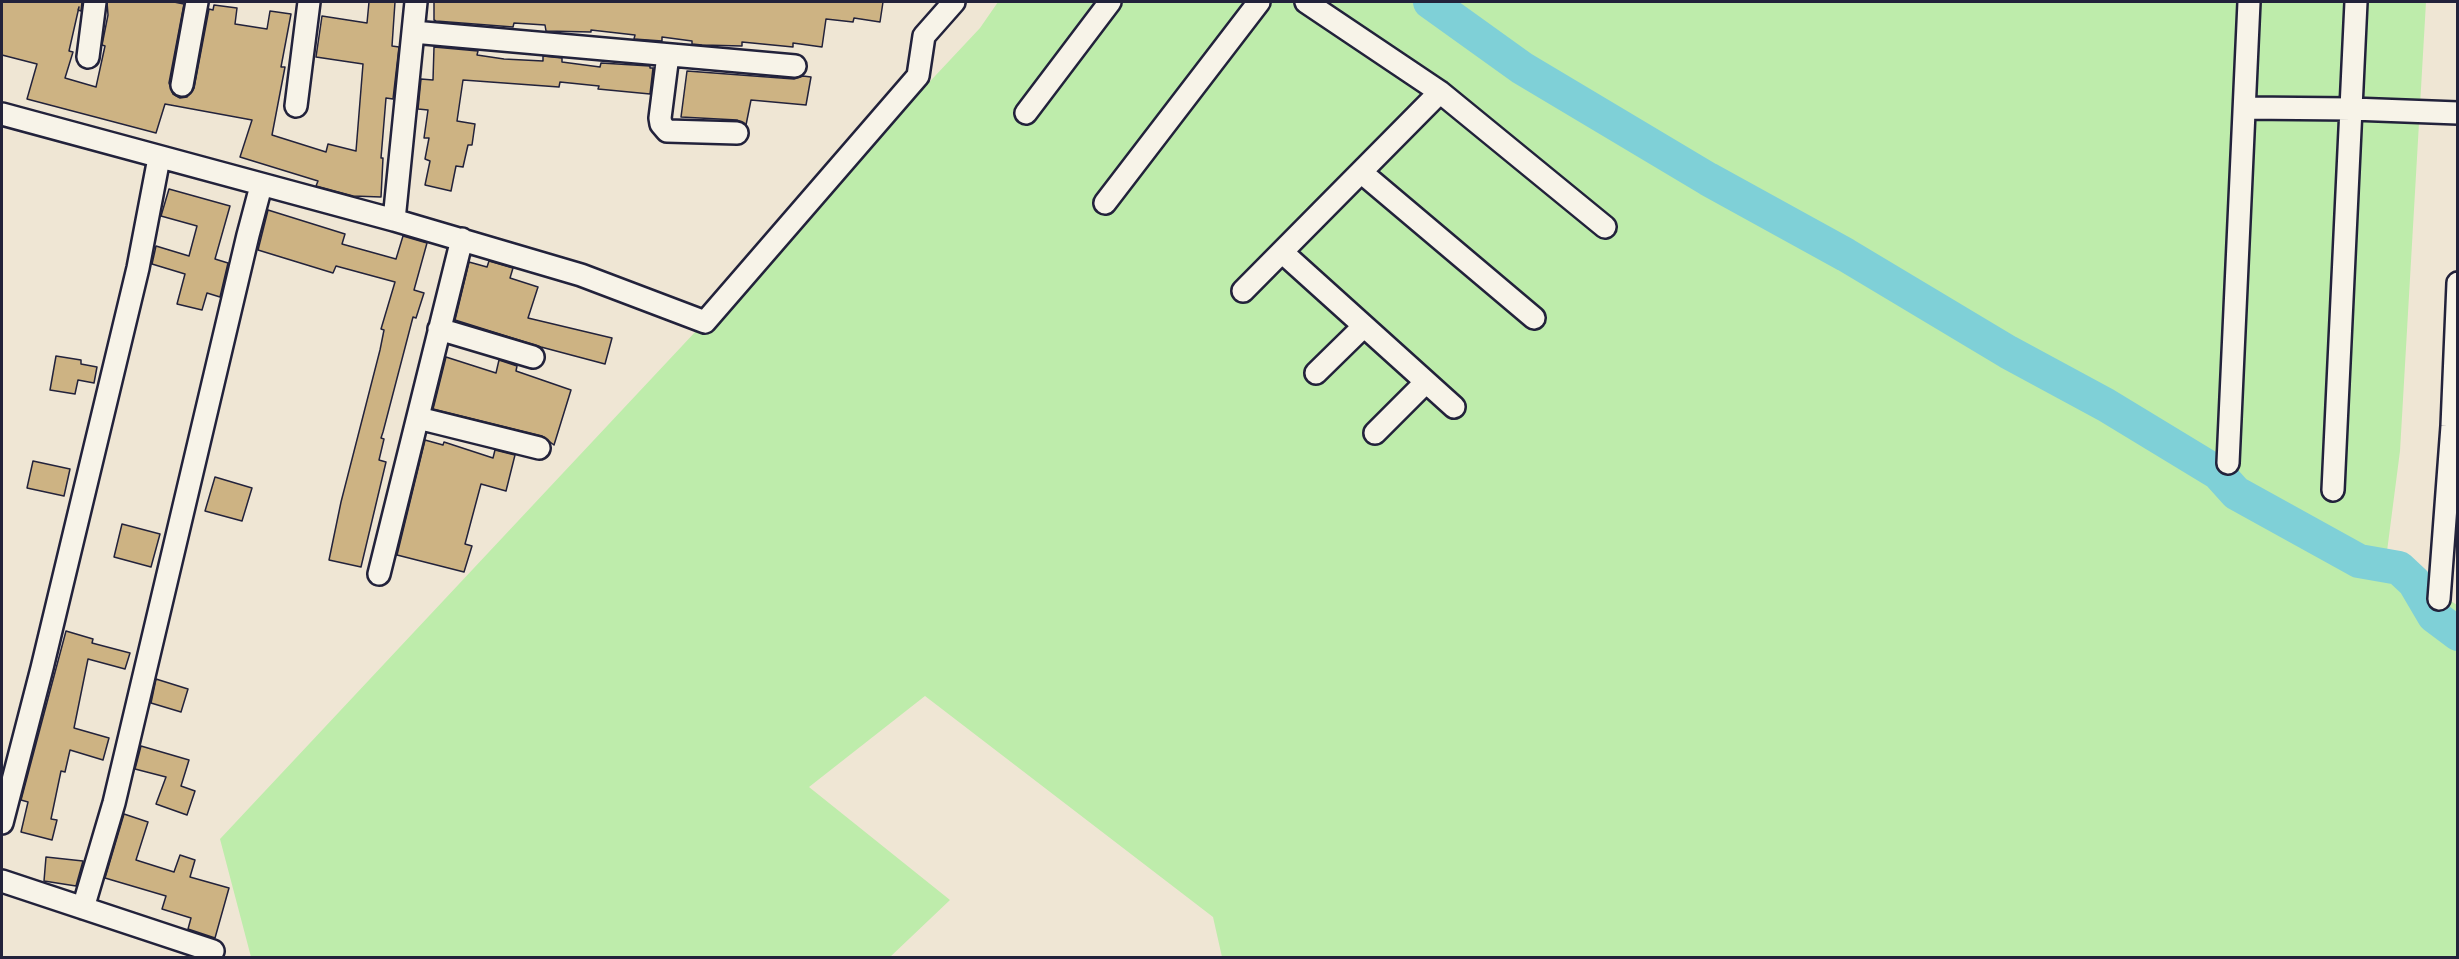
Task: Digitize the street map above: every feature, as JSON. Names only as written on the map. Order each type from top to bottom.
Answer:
[{"type":"street","points":[[88,57],[95,2]]},
{"type":"street","points":[[182,85],[197,2]]},
{"type":"street","points":[[296,106],[309,2]]},
{"type":"street","points":[[393,220],[416,2]]},
{"type":"street","points":[[2,114],[462,239],[581,275],[705,322],[918,76],[924,36],[954,2]]},
{"type":"street","points":[[1026,112],[1110,2]]},
{"type":"street","points":[[1106,203],[1259,2]]},
{"type":"street","points":[[1306,2],[1440,92],[1605,227]]},
{"type":"street","points":[[2228,463],[2249,2]]},
{"type":"street","points":[[2333,490],[2356,2]]},
{"type":"street","points":[[413,32],[795,66]]},
{"type":"street","points":[[668,55],[660,118],[661,124],[667,131],[737,134]]},
{"type":"street","points":[[1243,291],[1440,92]]},
{"type":"street","points":[[2245,108],[2457,113]]},
{"type":"street","points":[[2,823],[42,668],[121,336],[151,207],[159,158]]},
{"type":"street","points":[[1361,172],[1534,318]]},
{"type":"street","points":[[83,908],[114,803],[261,186]]},
{"type":"street","points":[[379,574],[462,239]]},
{"type":"street","points":[[1282,252],[1454,407]]},
{"type":"street","points":[[2439,599],[2455,426],[2457,283]]},
{"type":"street","points":[[1316,373],[1364,326]]},
{"type":"street","points":[[439,329],[533,357]]},
{"type":"street","points":[[1375,433],[1426,382]]},
{"type":"street","points":[[418,418],[539,448]]},
{"type":"street","points":[[2,881],[213,951]]},
{"type":"green space","points":[[998,2],[2426,2],[2400,451],[2386,559],[2457,605],[2457,957],[1222,957],[1213,917],[925,696],[809,787],[950,900],[890,957],[251,957],[220,839],[980,28]]},
{"type":"building","points":[[2,2],[82,2],[81,11],[78,10],[69,51],[73,52],[65,78],[96,87],[105,46],[102,45],[108,15],[107,2],[184,4],[169,83],[173,94],[180,98],[187,97],[194,88],[209,9],[213,10],[214,5],[237,8],[235,24],[267,29],[270,11],[291,14],[281,67],[285,67],[272,135],[326,152],[328,144],[356,151],[363,64],[316,57],[322,16],[367,23],[369,2],[395,2],[392,46],[399,47],[393,99],[386,98],[381,158],[383,158],[381,197],[353,196],[316,186],[318,181],[240,157],[252,120],[165,104],[156,133],[27,99],[37,64],[2,55]]},
{"type":"building","points":[[434,2],[883,2],[880,22],[854,18],[853,22],[826,19],[822,47],[793,43],[793,47],[742,42],[742,46],[702,45],[692,44],[692,41],[662,37],[662,41],[634,39],[635,35],[591,30],[591,32],[546,31],[545,25],[514,23],[513,27],[436,21],[434,20]]},
{"type":"building","points":[[434,47],[478,51],[477,55],[504,59],[543,61],[543,56],[562,58],[562,62],[600,67],[601,63],[650,66],[653,68],[650,94],[598,89],[599,86],[560,82],[559,87],[463,80],[457,121],[475,124],[472,145],[468,145],[463,167],[456,166],[451,191],[425,185],[430,161],[425,159],[429,138],[424,138],[428,110],[418,109],[421,79],[433,80]]},
{"type":"building","points":[[687,71],[794,79],[803,76],[811,77],[806,105],[751,100],[746,125],[737,120],[681,117]]},
{"type":"building","points":[[169,189],[230,206],[215,259],[228,263],[220,297],[207,293],[202,310],[177,304],[185,274],[152,264],[156,246],[189,256],[197,226],[161,216]]},
{"type":"building","points":[[268,210],[345,234],[342,244],[396,259],[403,236],[427,243],[414,290],[424,293],[416,318],[413,317],[381,438],[384,439],[379,460],[386,462],[361,567],[329,560],[341,502],[380,350],[384,330],[381,329],[395,282],[336,266],[333,273],[258,250]]},
{"type":"building","points":[[489,261],[513,268],[510,278],[538,287],[528,318],[612,338],[605,364],[455,320],[469,262],[487,267]]},
{"type":"building","points":[[56,356],[81,360],[81,364],[97,367],[94,383],[78,380],[75,394],[50,390]]},
{"type":"building","points":[[446,357],[496,373],[499,360],[517,366],[516,371],[571,390],[554,445],[542,436],[433,409]]},
{"type":"building","points":[[425,440],[443,445],[444,442],[493,458],[495,450],[515,455],[506,491],[481,484],[465,544],[472,546],[464,572],[397,555]]},
{"type":"building","points":[[33,461],[70,469],[64,496],[27,488]]},
{"type":"building","points":[[215,477],[252,488],[242,521],[205,511]]},
{"type":"building","points":[[122,524],[160,534],[151,567],[114,557]]},
{"type":"building","points":[[66,631],[93,639],[92,643],[130,653],[125,669],[88,659],[74,728],[109,738],[103,760],[70,750],[65,772],[61,771],[51,819],[57,820],[52,840],[21,832],[28,802],[21,800]]},
{"type":"building","points":[[156,679],[188,689],[181,712],[151,703]]},
{"type":"building","points":[[141,746],[189,760],[181,786],[195,791],[187,815],[156,804],[166,777],[135,769]]},
{"type":"building","points":[[124,814],[148,822],[136,860],[174,872],[180,855],[195,860],[190,877],[229,888],[215,938],[188,929],[191,918],[162,909],[166,896],[105,878]]},
{"type":"building","points":[[46,857],[83,861],[76,886],[44,881]]},
{"type":"waterway","points":[[1430,2],[1522,68],[1708,179],[1846,255],[2008,352],[2106,405],[2218,473],[2236,493],[2359,561],[2399,568],[2414,582],[2434,616],[2458,634]]}]
